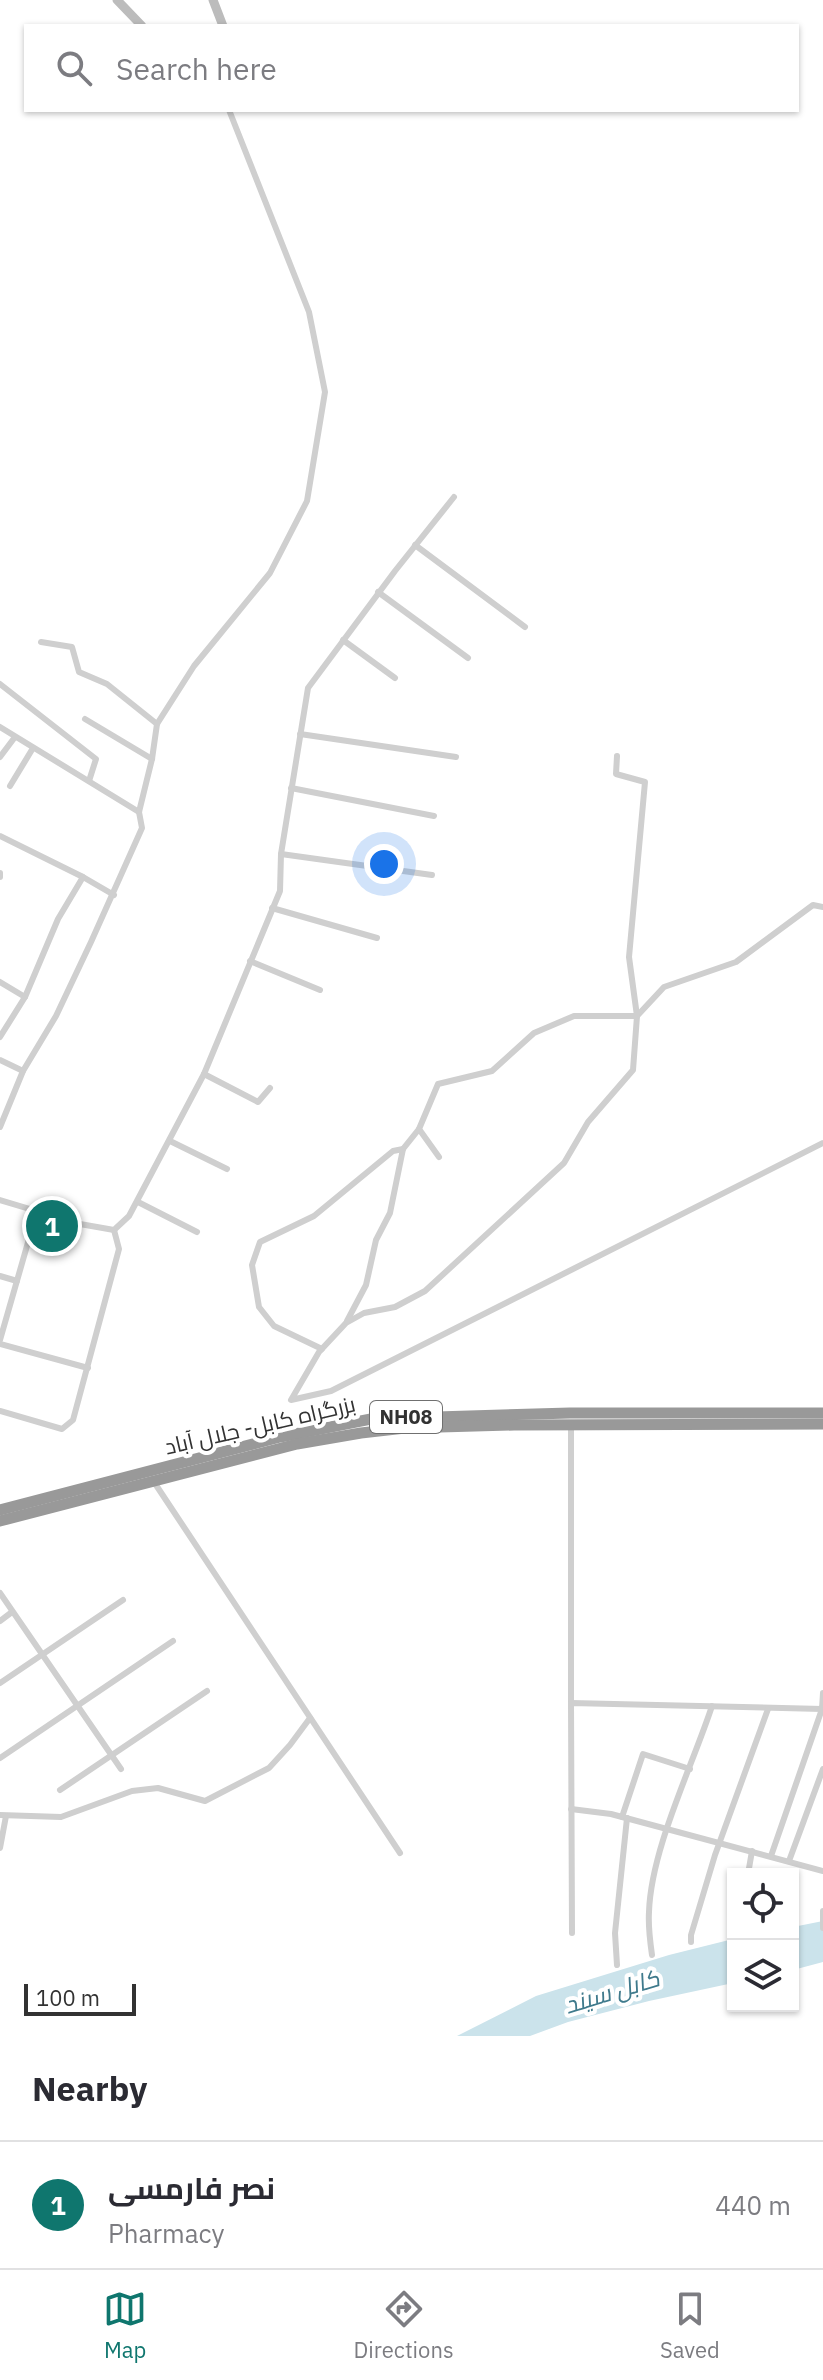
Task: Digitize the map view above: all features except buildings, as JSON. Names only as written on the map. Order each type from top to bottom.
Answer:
[{"type":"highway","name":"بزرگراه کابل- جلال آباد","points":[[0,1521],[280,1437],[351,1422],[391,1417],[570,1413],[823,1413]]},
{"type":"highway","name":"بزرگراه کابل- جلال آباد","points":[[0,1510],[297,1444],[361,1433],[421,1428],[823,1424]]},
{"type":"street","points":[[117,0],[140,24]]},
{"type":"street","points":[[213,0],[222,24]]},
{"type":"street","points":[[0,1127],[3,1112],[56,1016],[114,895],[142,828],[139,812],[157,724],[194,666],[270,573],[307,501],[325,392],[309,312],[230,112]]},
{"type":"street","points":[[114,1230],[138,1202],[204,1074],[280,891],[281,854],[308,688],[378,592],[454,497]]},
{"type":"street","points":[[415,545],[525,627]]},
{"type":"street","points":[[378,592],[468,658]]},
{"type":"street","points":[[343,640],[395,678]]},
{"type":"street","points":[[41,642],[74,648],[77,671],[107,684],[157,724]]},
{"type":"street","points":[[0,684],[96,759],[89,781]]},
{"type":"street","points":[[85,719],[152,759]]},
{"type":"street","points":[[0,727],[139,812]]},
{"type":"street","points":[[300,734],[456,757]]},
{"type":"street","points":[[0,757],[15,737]]},
{"type":"street","points":[[10,786],[33,748]]},
{"type":"street","points":[[346,1323],[364,1313],[395,1307],[425,1291],[564,1163],[588,1122],[633,1070],[637,1016],[629,957],[645,782],[616,774],[617,756]]},
{"type":"street","points":[[291,788],[434,816]]},
{"type":"street","points":[[0,836],[114,895]]},
{"type":"street","points":[[281,854],[432,875]]},
{"type":"street","points":[[0,1037],[25,997],[58,919],[83,877]]},
{"type":"street","points":[[823,907],[813,905],[736,962],[664,987],[637,1016],[574,1016],[534,1033],[492,1071],[438,1084],[419,1129],[403,1149],[390,1213],[376,1240],[366,1285],[346,1323],[322,1349],[291,1400],[331,1391],[823,1143]]},
{"type":"street","points":[[272,908],[377,938]]},
{"type":"street","points":[[250,961],[320,990]]},
{"type":"street","points":[[0,982],[25,997]]},
{"type":"street","points":[[0,1060],[23,1071]]},
{"type":"street","points":[[204,1074],[259,1102],[270,1088]]},
{"type":"street","points":[[419,1129],[439,1157]]},
{"type":"street","points":[[170,1141],[227,1169]]},
{"type":"street","points":[[322,1349],[274,1326],[259,1307],[252,1265],[260,1242],[314,1216],[393,1151],[403,1149]]},
{"type":"street","points":[[0,1200],[80,1224],[114,1230]]},
{"type":"street","points":[[138,1202],[197,1232]]},
{"type":"street","points":[[37,1211],[0,1342],[88,1368]]},
{"type":"street","points":[[0,1411],[65,1428],[75,1413],[119,1249],[114,1230]]},
{"type":"street","points":[[0,1276],[17,1281]]},
{"type":"street","points":[[571,1426],[572,1933]]},
{"type":"street","points":[[151,1476],[400,1853]]},
{"type":"street","points":[[0,1593],[121,1769]]},
{"type":"street","points":[[0,1683],[123,1600]]},
{"type":"street","points":[[0,1621],[12,1612]]},
{"type":"street","points":[[0,1758],[173,1641]]},
{"type":"street","points":[[60,1790],[207,1691]]},
{"type":"street","points":[[771,1856],[822,1709],[823,1693]]},
{"type":"street","points":[[571,1703],[822,1709]]},
{"type":"street","points":[[652,1955],[651,1891],[667,1829],[712,1706]]},
{"type":"street","points":[[691,1942],[719,1843],[768,1709]]},
{"type":"street","points":[[0,1848],[3,1816],[61,1817],[132,1791],[158,1788],[205,1801],[269,1768],[310,1718]]},
{"type":"street","points":[[617,1965],[615,1933],[625,1818],[643,1754],[690,1769]]},
{"type":"street","points":[[789,1861],[823,1769]]},
{"type":"street","points":[[571,1809],[625,1818],[823,1871]]},
{"type":"street","points":[[749,1868],[752,1851]]},
{"type":"street","points":[[823,1911],[823,1928]]},
{"type":"water","points":[[823,1921],[823,1962],[799,1968],[799,1926]]},
{"type":"water","name":"کابل سيند","points":[[727,1940],[727,1984],[568,2022],[530,2036],[457,2036],[536,1996]]},
{"type":"place","name":"نصر فارمسی","points":[[52,1226]]}]
